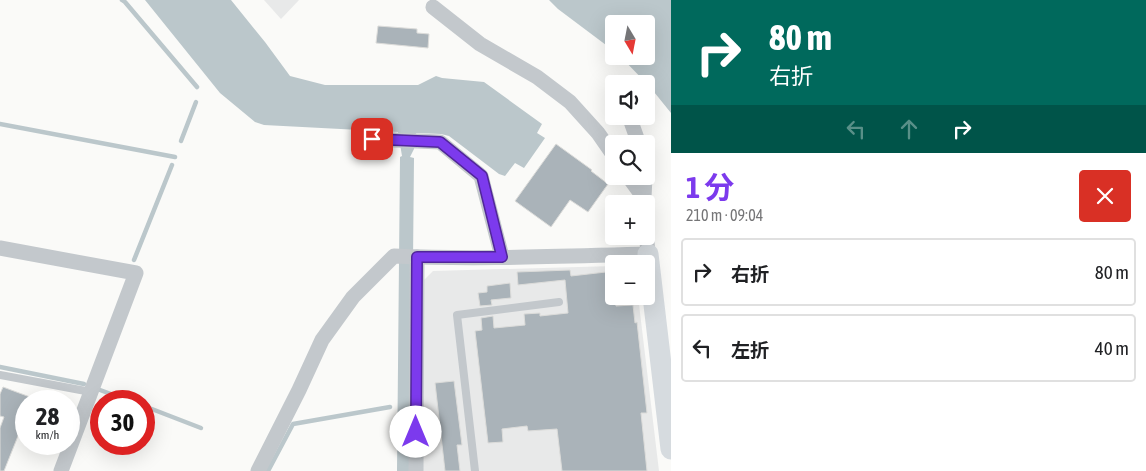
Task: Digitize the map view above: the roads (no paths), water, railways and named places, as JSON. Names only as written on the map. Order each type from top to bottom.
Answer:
[{"type":"street","points":[[434,7],[480,44],[537,78],[570,102],[605,143]]},
{"type":"street","points":[[372,139],[440,142],[482,176],[502,257]]},
{"type":"street","points":[[647,245],[671,449]]},
{"type":"street","points":[[0,248],[136,273],[92,390]]},
{"type":"street","points":[[258,471],[322,340],[352,297],[394,256],[502,257],[648,254]]},
{"type":"street","points":[[415,257],[416,471]]},
{"type":"street","points":[[61,471],[90,395]]},
{"type":"lane","points":[[475,471],[457,315],[559,302]]},
{"type":"lane","points":[[0,375],[90,392]]},
{"type":"waterway","points":[[122,0],[197,87]]},
{"type":"waterway","points":[[181,141],[196,102]]},
{"type":"waterway","points":[[0,124],[175,157]]},
{"type":"waterway","points":[[134,260],[172,165]]},
{"type":"waterway","points":[[0,367],[84,384]]},
{"type":"waterway","points":[[268,471],[293,424],[390,407]]},
{"type":"waterway","points":[[155,410],[201,428]]}]
